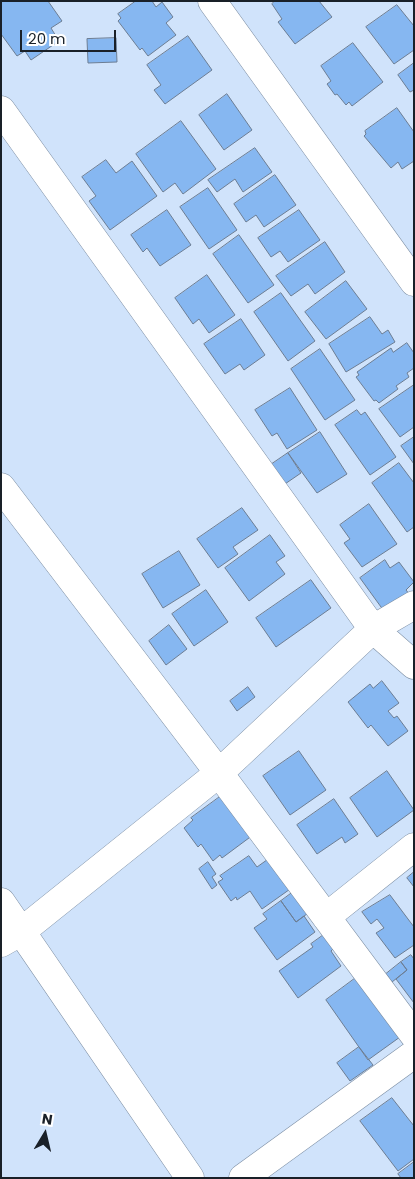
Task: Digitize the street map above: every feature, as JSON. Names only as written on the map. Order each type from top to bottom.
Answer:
[{"type":"street","points":[[212,1],[414,282]]},
{"type":"street","points":[[1,110],[373,630],[414,665]]},
{"type":"street","points":[[1,487],[219,773],[414,1035]]},
{"type":"street","points":[[11,937],[219,773],[373,630],[414,605]]},
{"type":"street","points":[[326,916],[414,848]]},
{"type":"street","points":[[1,902],[11,937],[190,1178]]},
{"type":"street","points":[[243,1178],[414,1054]]},
{"type":"building","points":[[1,1],[48,1],[62,21],[51,28],[59,41],[31,60],[25,51],[17,56],[1,34]]},
{"type":"building","points":[[136,1],[152,1],[156,7],[162,2],[173,17],[166,23],[176,35],[148,56],[142,48],[140,50],[118,21],[121,18],[118,14]]},
{"type":"building","points":[[275,1],[319,1],[332,17],[295,44],[278,22],[282,19],[272,4]]},
{"type":"building","points":[[397,5],[414,26],[414,50],[394,64],[366,27]]},
{"type":"building","points":[[188,36],[212,70],[165,104],[154,90],[161,85],[147,65]]},
{"type":"building","points":[[116,38],[117,62],[88,63],[87,39]]},
{"type":"building","points":[[353,43],[383,82],[352,106],[349,102],[346,105],[337,94],[335,95],[327,84],[331,81],[321,66]]},
{"type":"building","points":[[414,63],[414,90],[410,92],[398,75]]},
{"type":"building","points":[[227,94],[252,130],[224,150],[199,115]]},
{"type":"building","points":[[397,108],[414,132],[414,161],[402,169],[398,162],[391,168],[364,136],[366,134],[365,131]]},
{"type":"building","points":[[181,121],[216,169],[183,194],[175,183],[163,192],[136,154]]},
{"type":"building","points":[[255,148],[272,172],[243,192],[235,179],[217,192],[208,180]]},
{"type":"building","points":[[106,160],[116,173],[132,161],[157,196],[110,230],[89,201],[96,196],[82,177]]},
{"type":"building","points":[[275,175],[296,205],[264,227],[256,215],[246,222],[234,204]]},
{"type":"building","points":[[208,188],[237,230],[209,249],[180,207]]},
{"type":"building","points":[[167,210],[191,245],[160,266],[147,248],[143,252],[131,235]]},
{"type":"building","points":[[299,210],[320,240],[288,262],[280,251],[271,257],[258,238]]},
{"type":"building","points":[[239,235],[274,285],[248,303],[213,254]]},
{"type":"building","points":[[325,242],[345,272],[315,294],[308,284],[291,296],[276,276]]},
{"type":"building","points":[[207,275],[235,315],[209,333],[199,319],[193,324],[175,298]]},
{"type":"building","points":[[346,281],[367,309],[326,339],[305,312]]},
{"type":"building","points":[[281,293],[315,341],[288,361],[254,312]]},
{"type":"building","points":[[370,317],[382,334],[388,330],[395,342],[346,372],[329,344]]},
{"type":"building","points":[[241,319],[265,355],[244,370],[240,364],[225,374],[204,344]]},
{"type":"building","points":[[407,343],[414,353],[414,368],[407,373],[409,377],[396,386],[398,389],[379,403],[376,400],[374,401],[356,377],[359,375],[357,372],[391,348],[393,352]]},
{"type":"building","points":[[320,349],[355,400],[325,420],[291,369]]},
{"type":"building","points":[[414,385],[414,427],[400,437],[379,409]]},
{"type":"building","points":[[290,388],[317,430],[287,449],[277,433],[272,436],[255,410]]},
{"type":"building","points":[[357,410],[361,415],[365,412],[396,457],[370,475],[335,425]]},
{"type":"building","points":[[320,432],[347,474],[317,493],[288,453]]},
{"type":"building","points":[[414,437],[414,464],[401,446]]},
{"type":"building","points":[[288,453],[301,473],[282,486],[269,466]]},
{"type":"building","points":[[399,463],[414,483],[414,527],[407,532],[372,483]]},
{"type":"building","points":[[369,504],[397,544],[362,567],[344,543],[350,539],[340,525]]},
{"type":"building","points":[[242,508],[258,530],[233,547],[238,554],[218,568],[197,539]]},
{"type":"building","points":[[270,535],[285,556],[276,562],[285,574],[249,601],[225,568]]},
{"type":"building","points":[[179,551],[200,585],[163,608],[142,574]]},
{"type":"building","points":[[385,560],[390,568],[399,562],[414,582],[406,590],[414,600],[389,618],[360,578]]},
{"type":"building","points":[[311,580],[331,608],[276,647],[256,618]]},
{"type":"building","points":[[206,590],[228,622],[194,646],[172,614]]},
{"type":"building","points":[[169,625],[187,649],[166,665],[149,641]]},
{"type":"building","points":[[382,681],[399,703],[388,711],[394,718],[397,716],[408,731],[388,746],[371,725],[368,728],[348,702],[370,684],[373,688]]},
{"type":"building","points":[[248,687],[255,697],[237,711],[230,701]]},
{"type":"building","points":[[299,751],[326,790],[290,815],[263,776]]},
{"type":"building","points":[[387,771],[414,810],[377,837],[350,798]]},
{"type":"building","points":[[221,796],[257,832],[222,858],[220,855],[213,861],[201,844],[198,847],[184,828],[193,820],[191,818]]},
{"type":"building","points":[[334,799],[358,834],[345,843],[342,837],[317,854],[297,825]]},
{"type":"building","points":[[249,856],[257,867],[271,857],[293,887],[262,909],[250,891],[237,900],[236,897],[231,901],[218,882],[223,879],[220,876]]},
{"type":"building","points":[[208,862],[216,874],[212,877],[217,885],[212,889],[199,869]]},
{"type":"building","points":[[414,872],[414,887],[407,878]]},
{"type":"building","points":[[300,887],[315,908],[296,922],[281,901]]},
{"type":"building","points":[[390,895],[414,927],[414,945],[395,958],[376,933],[384,928],[377,919],[371,924],[362,912]]},
{"type":"building","points":[[281,901],[296,922],[304,916],[315,932],[277,960],[254,928],[267,919],[263,914]]},
{"type":"building","points":[[325,934],[335,947],[331,951],[341,966],[298,998],[279,971],[313,947],[311,944]]},
{"type":"building","points":[[411,955],[414,959],[414,1003],[396,979],[407,970],[401,962]]},
{"type":"building","points":[[401,962],[407,970],[392,982],[386,974]]},
{"type":"building","points":[[357,977],[400,1037],[368,1060],[326,1000]]},
{"type":"building","points":[[359,1047],[373,1065],[350,1081],[337,1063]]},
{"type":"building","points":[[392,1098],[414,1126],[414,1159],[398,1171],[360,1121]]},
{"type":"building","points":[[414,1162],[414,1178],[401,1178],[398,1174]]}]
